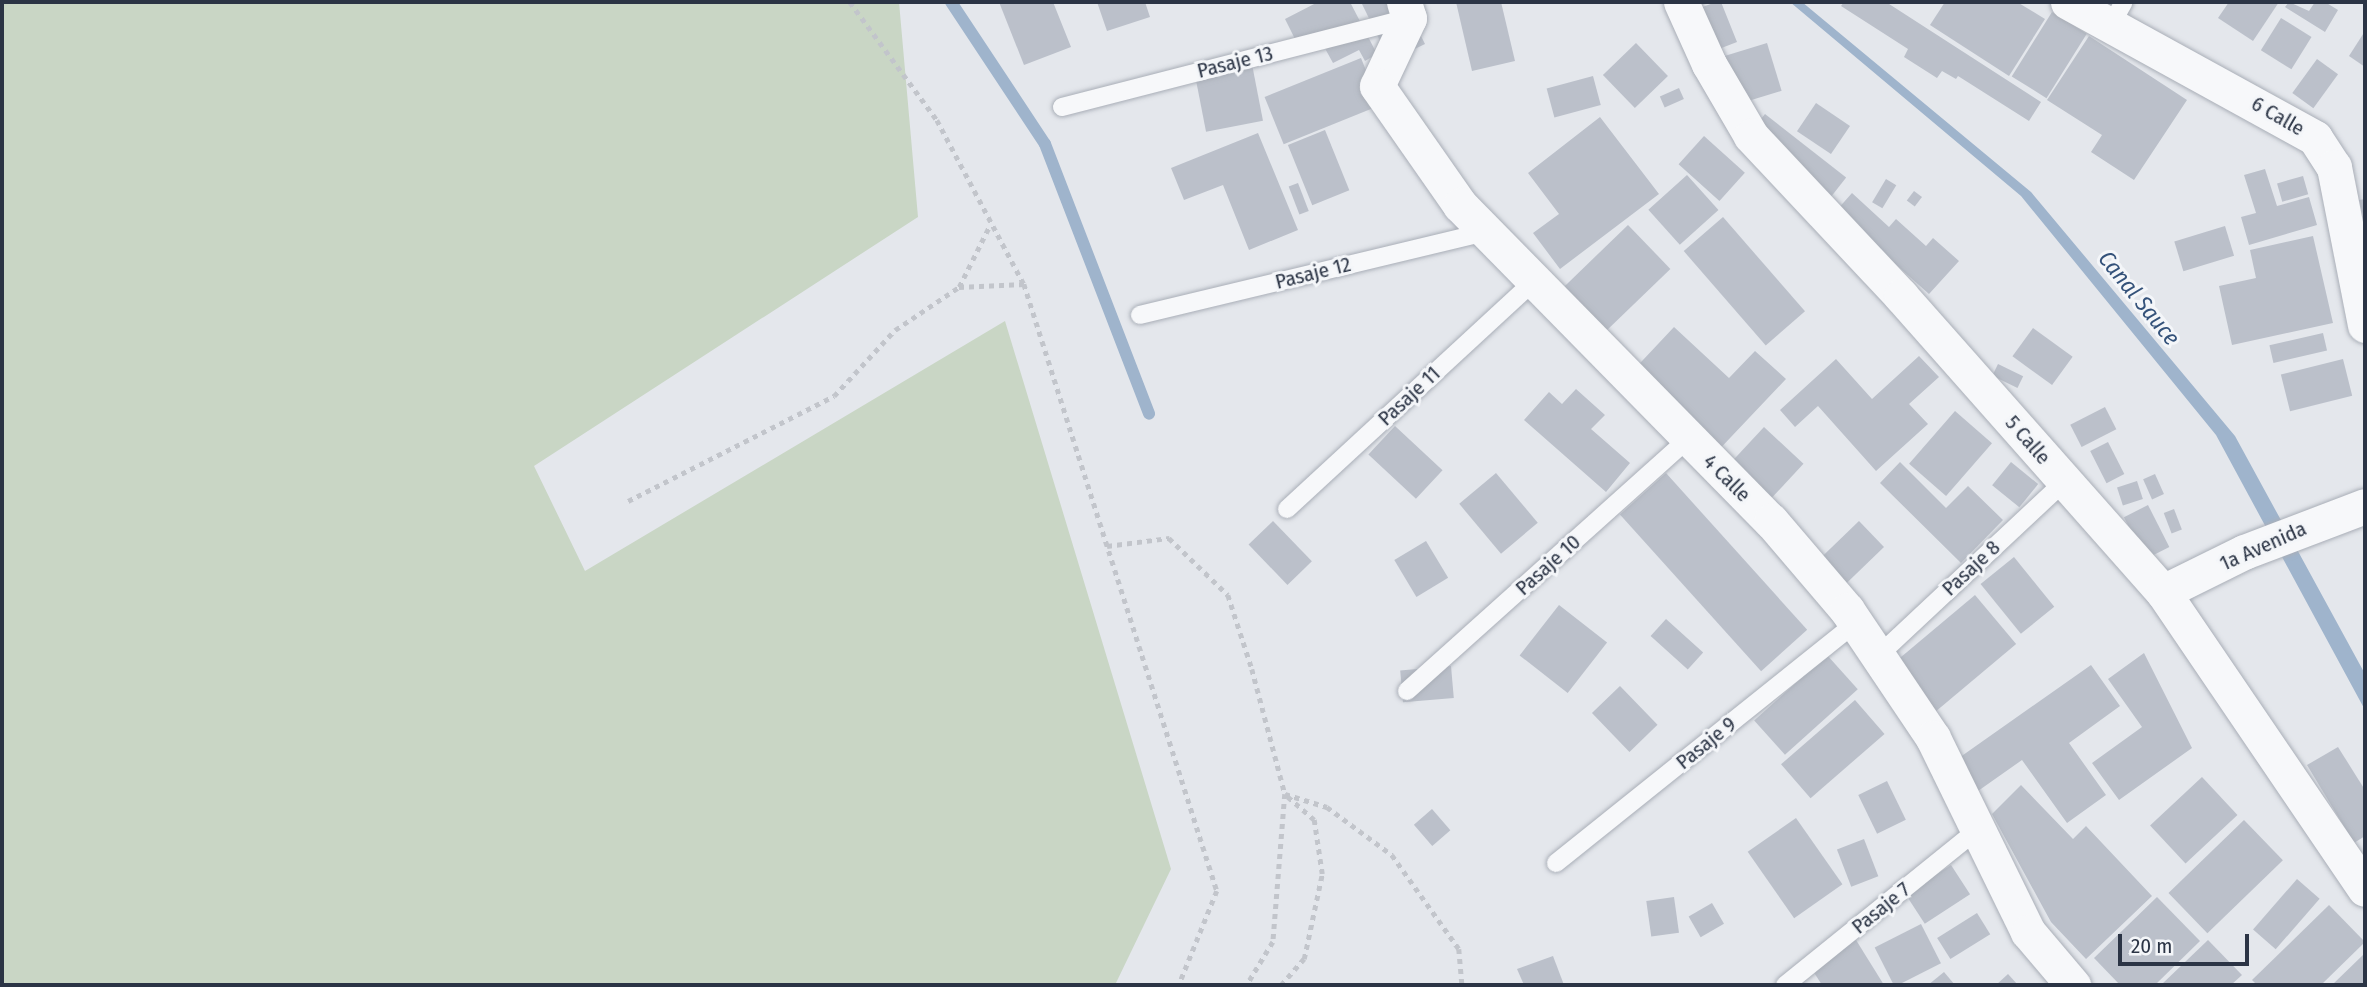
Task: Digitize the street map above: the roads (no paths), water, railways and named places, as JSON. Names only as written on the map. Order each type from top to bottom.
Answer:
[{"type":"street","name":"5 Calle","points":[[1681,2],[1709,64],[1751,135],[2163,593],[2365,889]]},
{"type":"street","name":"6 Calle","points":[[2068,2],[2118,13],[2315,138],[2334,167],[2365,325]]},
{"type":"street","name":"4 Calle","points":[[1406,10],[1377,86],[1460,205],[1532,282],[1771,521],[1856,622],[1933,738],[2028,932],[2073,985]]},
{"type":"street","name":"1a Avenida","points":[[2163,593],[2244,552],[2365,506]]},
{"type":"lane","name":"Pasaje 13","points":[[1062,107],[1406,10]]},
{"type":"lane","name":"Pasaje 12","points":[[1140,315],[1485,232]]},
{"type":"lane","name":"Pasaje 11","points":[[1287,509],[1532,282]]},
{"type":"lane","name":"Pasaje 10","points":[[1407,691],[1688,439]]},
{"type":"lane","name":"Pasaje 8","points":[[1878,656],[2065,481]]},
{"type":"lane","name":"Pasaje 9","points":[[1556,863],[1856,622]]},
{"type":"lane","name":"Pasaje 7","points":[[1785,985],[1976,830]]},
{"type":"water","points":[[1790,2],[1802,2],[2031,192],[2235,436],[2365,674],[2365,710],[2216,435],[2021,196]]},
{"type":"waterway","points":[[951,2],[1045,144],[1149,414]]},
{"type":"water label","name":"Canal Sauce","points":[[2139,298]]}]
